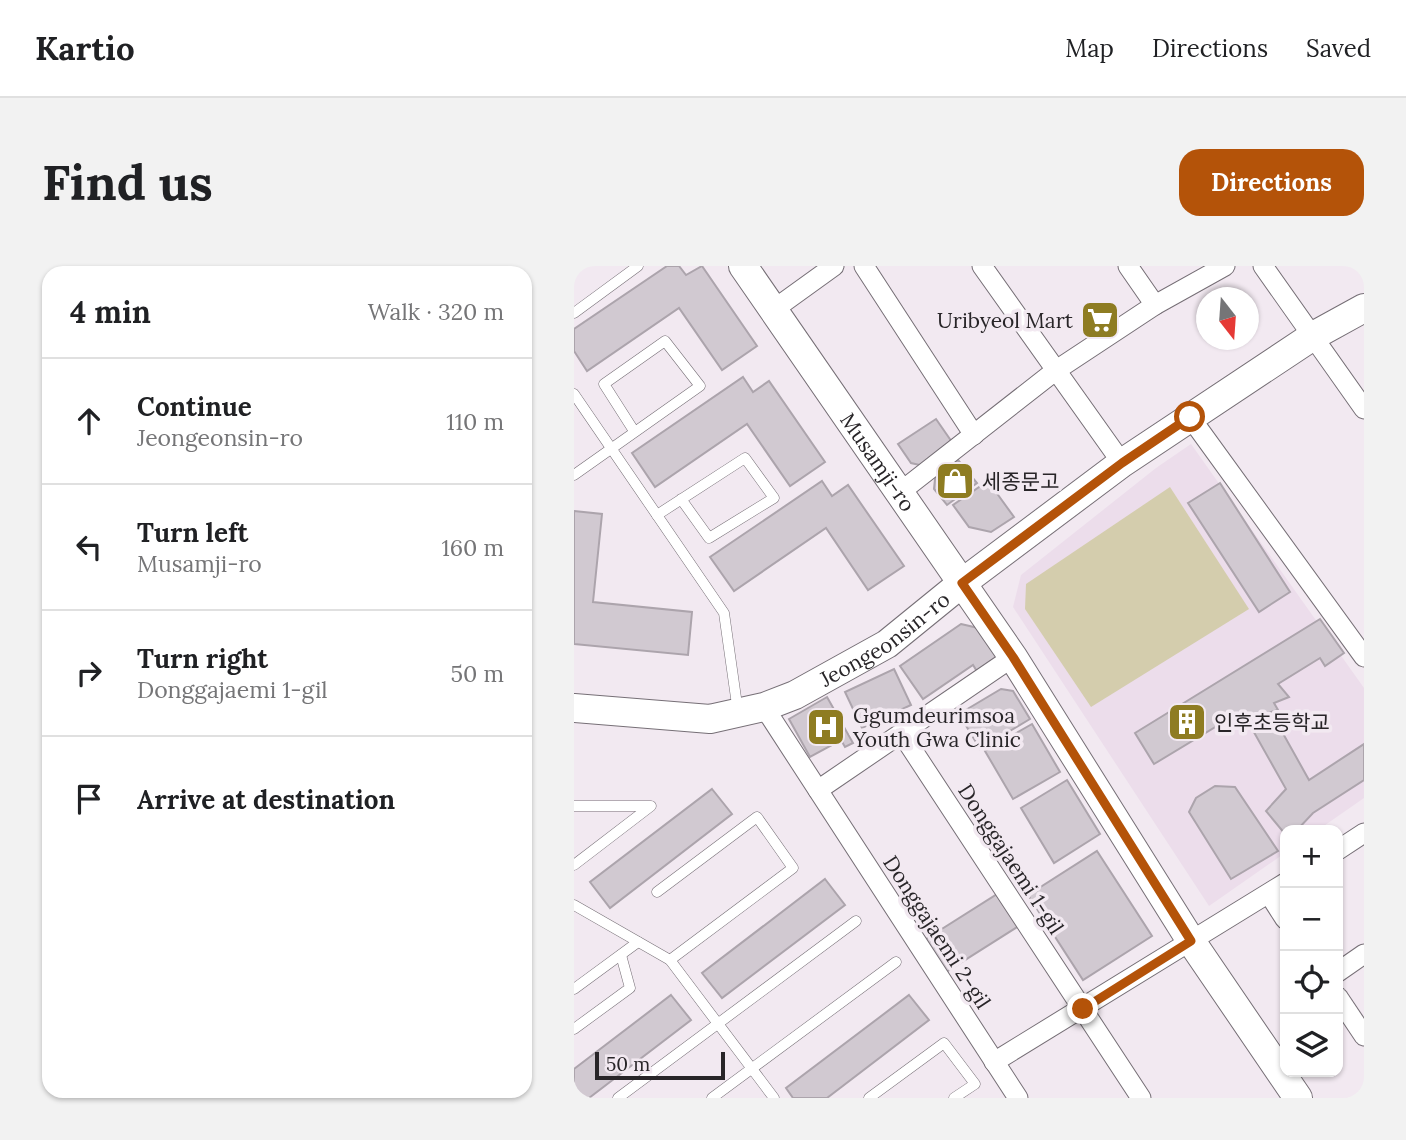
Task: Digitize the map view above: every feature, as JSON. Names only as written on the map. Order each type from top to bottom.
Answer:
[{"type":"street","name":"Musamji-ro","points":[[743,266],[1013,657],[1191,941],[1298,1098]]},
{"type":"street","points":[[773,310],[834,266]]},
{"type":"street","points":[[864,266],[974,435]]},
{"type":"street","points":[[1128,266],[1155,305]]},
{"type":"street","points":[[899,493],[1055,371],[1155,305],[1225,266]]},
{"type":"street","points":[[1263,266],[1364,410]]},
{"type":"street","points":[[985,270],[1122,463]]},
{"type":"street","name":"Jeongeonsin-ro","points":[[574,708],[710,719],[751,710],[795,695],[887,644],[962,583],[1122,463],[1312,336],[1364,308]]},
{"type":"street","points":[[1190,417],[1364,657]]},
{"type":"street","points":[[818,790],[1013,657]]},
{"type":"street","name":"Donggajaemi 2-gil","points":[[751,710],[818,790],[1017,1098]]},
{"type":"street","name":"Donggajaemi 1-gil","points":[[902,734],[1142,1098]]},
{"type":"street","points":[[1343,847],[1364,833]]},
{"type":"street","points":[[994,1062],[1277,888]]},
{"type":"street","points":[[1343,969],[1364,954]]},
{"type":"street","points":[[1343,1004],[1364,1036]]},
{"type":"lane","points":[[574,313],[638,266]]},
{"type":"lane","points":[[574,475],[699,386],[665,341],[604,384],[634,431]]},
{"type":"lane","points":[[574,394],[724,613],[751,710]]},
{"type":"lane","points":[[657,515],[681,499],[745,458],[774,498],[709,538],[681,499]]},
{"type":"lane","points":[[574,806],[651,806],[574,865]]},
{"type":"lane","points":[[657,892],[757,817],[793,868],[670,960]]},
{"type":"lane","points":[[574,905],[670,960],[775,1098]]},
{"type":"lane","points":[[618,1098],[856,921]]},
{"type":"lane","points":[[574,989],[638,942]]},
{"type":"lane","points":[[574,1030],[630,988],[621,955]]},
{"type":"lane","points":[[712,1098],[896,962]]},
{"type":"lane","points":[[869,1098],[944,1043],[975,1083],[954,1098]]},
{"type":"shaded area","points":[[1191,444],[1364,688],[1364,798],[1325,825],[1280,825],[1280,856],[1209,906],[1013,607],[1021,575],[1156,468]]},
{"type":"shaded area","points":[[1170,487],[1249,609],[1091,707],[1025,609],[1026,584]]},
{"type":"building","points":[[667,266],[679,266],[686,275],[702,266],[757,346],[722,370],[679,308],[587,371],[574,351],[574,329]]},
{"type":"building","points":[[743,377],[753,392],[769,381],[825,462],[790,486],[747,424],[655,487],[632,453]]},
{"type":"building","points":[[936,419],[954,445],[924,466],[911,463],[898,444]]},
{"type":"building","name":"세종문고","points":[[958,460],[977,483],[947,505],[934,489],[935,479]]},
{"type":"building","points":[[822,481],[832,496],[848,485],[904,566],[868,590],[826,528],[734,591],[710,557]]},
{"type":"building","points":[[988,481],[1014,517],[991,532],[969,527],[953,505]]},
{"type":"building","points":[[1220,483],[1290,592],[1259,612],[1188,503]]},
{"type":"building","points":[[574,511],[602,514],[593,602],[692,612],[688,655],[574,644]]},
{"type":"building","name":"인후초등학교","points":[[1320,619],[1344,653],[1325,666],[1320,658],[1278,684],[1289,697],[1274,703],[1278,710],[1271,712],[1309,780],[1364,744],[1364,780],[1313,813],[1302,825],[1280,825],[1280,828],[1266,811],[1286,789],[1242,711],[1154,764],[1135,733]]},
{"type":"building","points":[[961,624],[978,628],[999,658],[978,673],[973,665],[923,699],[900,666]]},
{"type":"building","points":[[894,669],[911,705],[862,728],[845,692]]},
{"type":"building","points":[[1001,689],[1013,691],[1030,719],[980,749],[959,714]]},
{"type":"building","points":[[827,697],[853,743],[845,747],[841,740],[810,757],[789,719]]},
{"type":"building","points":[[1032,724],[1060,772],[1013,799],[985,751]]},
{"type":"building","points":[[1067,780],[1100,834],[1054,863],[1021,808]]},
{"type":"building","points":[[1215,786],[1235,787],[1278,851],[1231,879],[1189,812],[1196,798]]},
{"type":"building","points":[[712,789],[732,814],[610,908],[590,882]]},
{"type":"building","points":[[1097,851],[1152,936],[1083,980],[1028,895]]},
{"type":"building","points":[[825,879],[845,905],[722,998],[702,973]]},
{"type":"building","points":[[1002,891],[1022,924],[946,972],[926,939]]},
{"type":"building","points":[[671,995],[691,1020],[589,1098],[574,1098],[574,1069]]},
{"type":"building","points":[[909,995],[929,1020],[827,1098],[793,1098],[786,1088]]},
{"type":"place","name":"Uribyeol Mart","points":[[1100,320]]},
{"type":"place","name":"세종문고","points":[[955,481]]},
{"type":"place","name":"인후초등학교","points":[[1187,722]]},
{"type":"place","name":"Ggumdeurimsoa Youth Gwa Clinic","points":[[826,727]]},
{"type":"route","points":[[1083,1009],[1191,941],[1013,657],[962,583],[1122,463],[1190,417]]}]
